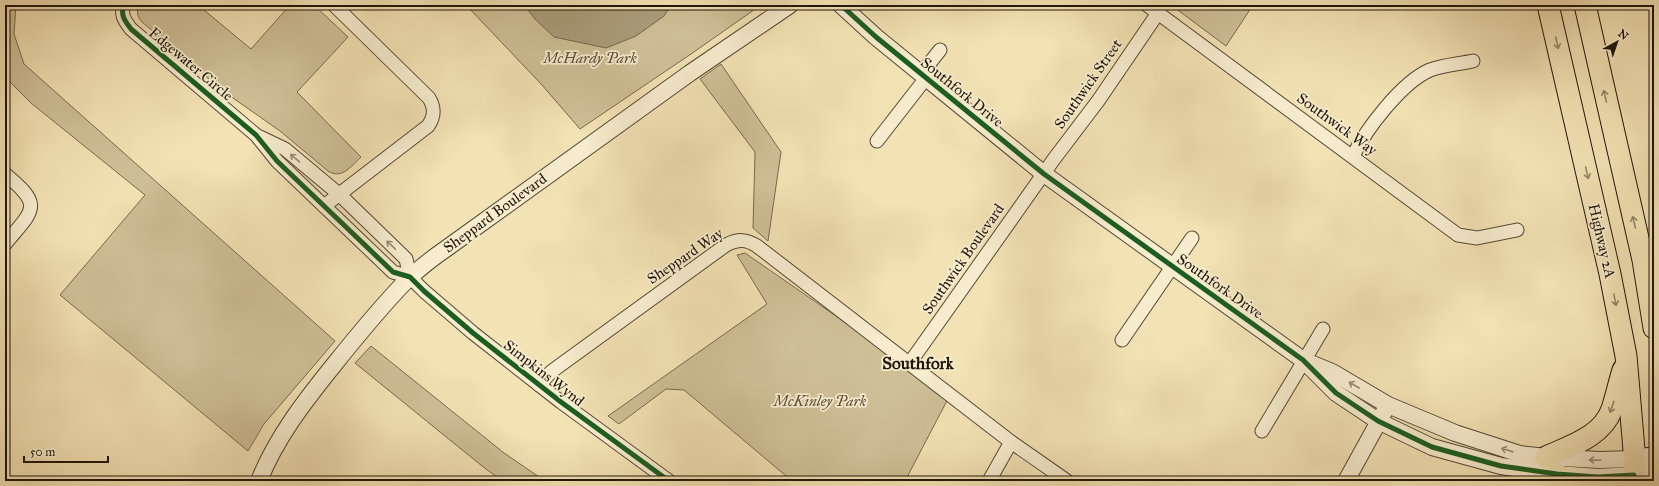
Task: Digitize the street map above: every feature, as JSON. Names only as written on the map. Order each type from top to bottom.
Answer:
[{"type":"main road","name":"Highway 2A","points":[[1548,5],[1610,274],[1626,356],[1642,469]]},
{"type":"main road","points":[[1585,5],[1643,260],[1654,328]]},
{"type":"main road","points":[[1546,457],[1591,436],[1606,422],[1611,410],[1626,356]]},
{"type":"street","name":"Edgewater Circle","points":[[124,5],[122,11],[123,16],[131,29],[256,135]]},
{"type":"street","points":[[324,206],[428,126],[433,119],[434,112],[433,105],[429,98],[334,5]]},
{"type":"street","name":"Sheppard Boulevard","points":[[259,481],[265,466],[286,427],[354,340],[410,277],[466,234],[690,73],[790,5]]},
{"type":"street","name":"Southfork Drive","points":[[841,5],[857,21],[1044,174],[1303,360],[1336,393],[1378,421],[1432,447],[1501,466],[1563,478],[1598,477],[1642,469]]},
{"type":"street","name":"Southwick Way","points":[[1147,5],[1458,235],[1477,238],[1517,230]]},
{"type":"street","name":"Southwick Street","points":[[1044,174],[1098,101],[1158,13]]},
{"type":"street","name":"Southfork Drive","points":[[924,76],[940,50]]},
{"type":"street","points":[[1353,156],[1358,145],[1379,116],[1407,86],[1430,70],[1473,62]]},
{"type":"street","points":[[877,141],[924,76]]},
{"type":"street","points":[[256,135],[285,149],[340,195],[406,259],[410,277],[393,272],[277,161],[256,135]]},
{"type":"street","points":[[5,174],[25,191],[31,204],[30,211],[25,220],[5,244]]},
{"type":"street","name":"Southwick Boulevard","points":[[909,364],[1044,174]]},
{"type":"street","name":"Southfork Drive","points":[[1172,267],[1192,238]]},
{"type":"street","name":"Sheppard Way","points":[[539,385],[559,366],[726,245],[740,240],[746,240],[757,246],[1011,442],[1067,481]]},
{"type":"street","points":[[1122,340],[1172,267]]},
{"type":"street","name":"Simpkins Wynd","points":[[410,277],[424,291],[468,328],[539,385],[669,481]]},
{"type":"street","points":[[1262,431],[1322,329]]},
{"type":"street","name":"Southfork Drive","points":[[1303,360],[1332,372],[1388,405],[1455,433],[1520,454],[1600,460],[1642,469]]},
{"type":"street","points":[[1346,481],[1388,405]]},
{"type":"street","points":[[989,481],[1011,442]]},
{"type":"green space","points":[[5,5],[16,5],[14,34],[24,64],[335,341],[264,424],[248,451],[60,295],[145,195],[31,103],[10,82],[5,74]]},
{"type":"green space","points":[[140,5],[198,5],[251,49],[290,5],[314,5],[348,37],[297,92],[361,157],[350,168],[342,173],[338,174],[328,171],[280,131],[223,91],[142,22],[138,14]]},
{"type":"green space","name":"McHardy Park","points":[[466,5],[761,5],[580,129],[542,85]]},
{"type":"green space","points":[[1171,5],[1253,5],[1226,46]]},
{"type":"green space","points":[[721,64],[781,152],[768,241],[753,228],[755,152],[700,79]]},
{"type":"green space","name":"McKinley Park","points":[[745,253],[950,395],[905,481],[792,481],[684,390],[666,389],[619,424],[608,416],[767,304],[737,255]]},
{"type":"green space","points":[[371,346],[504,453],[545,481],[502,481],[482,466],[355,363]]},
{"type":"shaded area","points":[[524,5],[671,5],[664,16],[636,36],[606,48],[554,37],[535,19]]},
{"type":"cycle path","points":[[124,5],[123,15],[125,21],[131,29],[256,135],[277,161],[393,272],[410,277],[473,333],[561,402],[669,481]]},
{"type":"cycle path","points":[[841,5],[876,37],[1044,174],[1303,360],[1336,393],[1378,421],[1432,447],[1501,466],[1557,474],[1598,477],[1634,475]]},
{"type":"district","name":"Southfork","points":[[918,363]]}]
